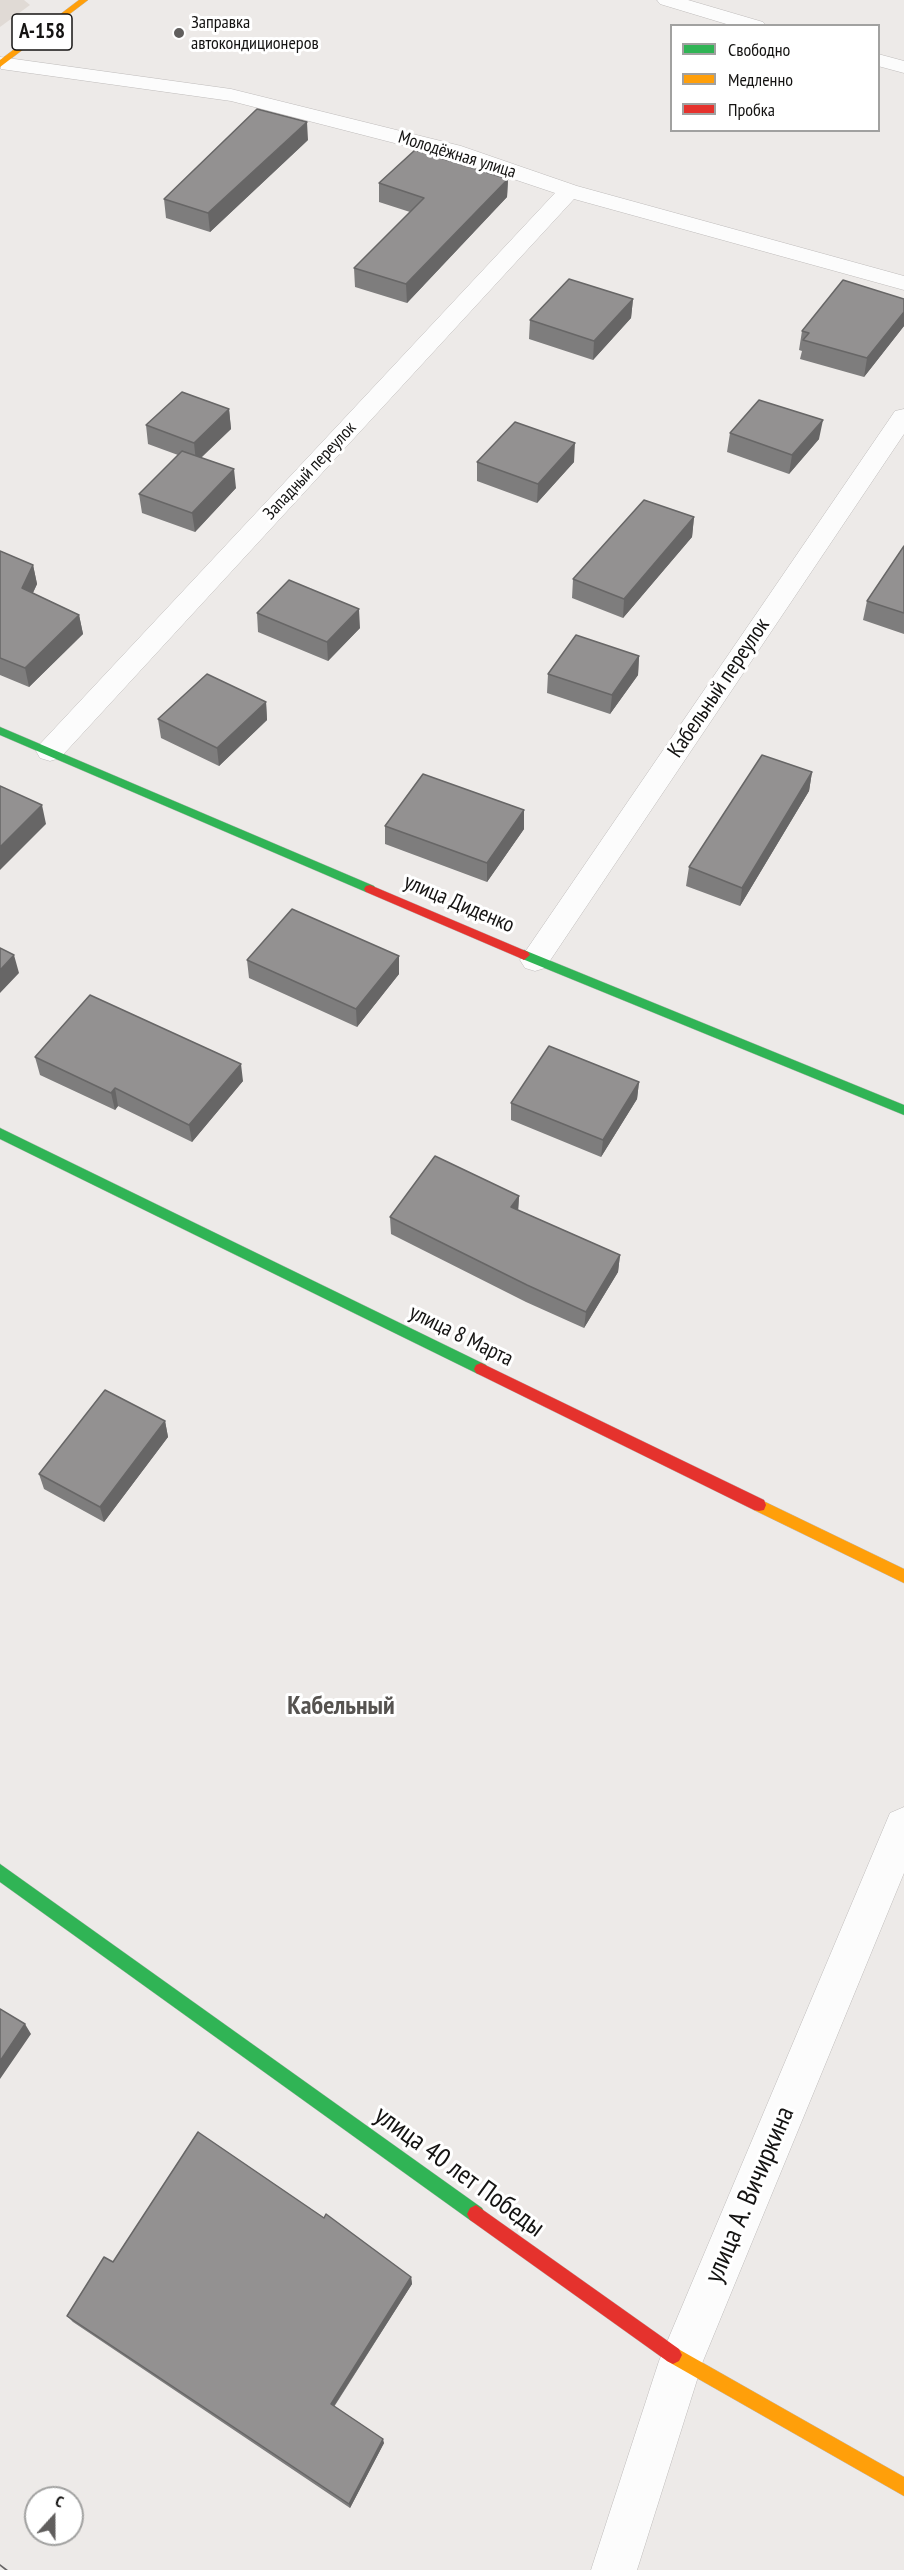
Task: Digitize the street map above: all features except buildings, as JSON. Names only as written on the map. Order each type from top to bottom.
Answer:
[{"type":"street","name":"А-158","points":[[1,64],[84,0]]},
{"type":"street","points":[[667,0],[749,24]]},
{"type":"street","points":[[880,60],[904,58]]},
{"type":"street","points":[[880,60],[904,67]]},
{"type":"street","name":"Молодёжная улица","points":[[1,64],[231,95],[453,151],[569,191],[904,283]]},
{"type":"street","name":"Западный переулок","points":[[50,751],[569,191]]},
{"type":"street","name":"Кабельный переулок","points":[[535,960],[904,416]]},
{"type":"street","name":"улица Диденко","points":[[0,731],[535,960],[904,1110]]},
{"type":"street","name":"улица 8 Марта","points":[[0,1133],[904,1576]]},
{"type":"street","name":"улица А. Вичиркина","points":[[614,2570],[681,2361],[904,1827]]},
{"type":"street","name":"улица 40 лет Победы","points":[[0,1872],[681,2361],[904,2487]]},
{"type":"shaded area","points":[[0,0],[24,0],[30,5],[0,27]]},
{"type":"traffic: fast","points":[[0,731],[370,889]]},
{"type":"traffic: fast","points":[[524,955],[904,1110]]},
{"type":"traffic: fast","points":[[0,1133],[481,1369]]},
{"type":"traffic: fast","points":[[0,1872],[476,2214]]},
{"type":"traffic: slow","points":[[0,64],[84,0]]},
{"type":"traffic: slow","points":[[759,1505],[904,1576]]},
{"type":"traffic: slow","points":[[673,2355],[904,2487]]},
{"type":"traffic: jam","points":[[370,889],[524,955]]},
{"type":"traffic: jam","points":[[481,1369],[759,1505]]},
{"type":"traffic: jam","points":[[476,2214],[673,2355]]},
{"type":"place","name":"Заправка автокондиционеров","points":[[179,33]]},
{"type":"district","name":"Кабельный","points":[[341,1707]]}]
